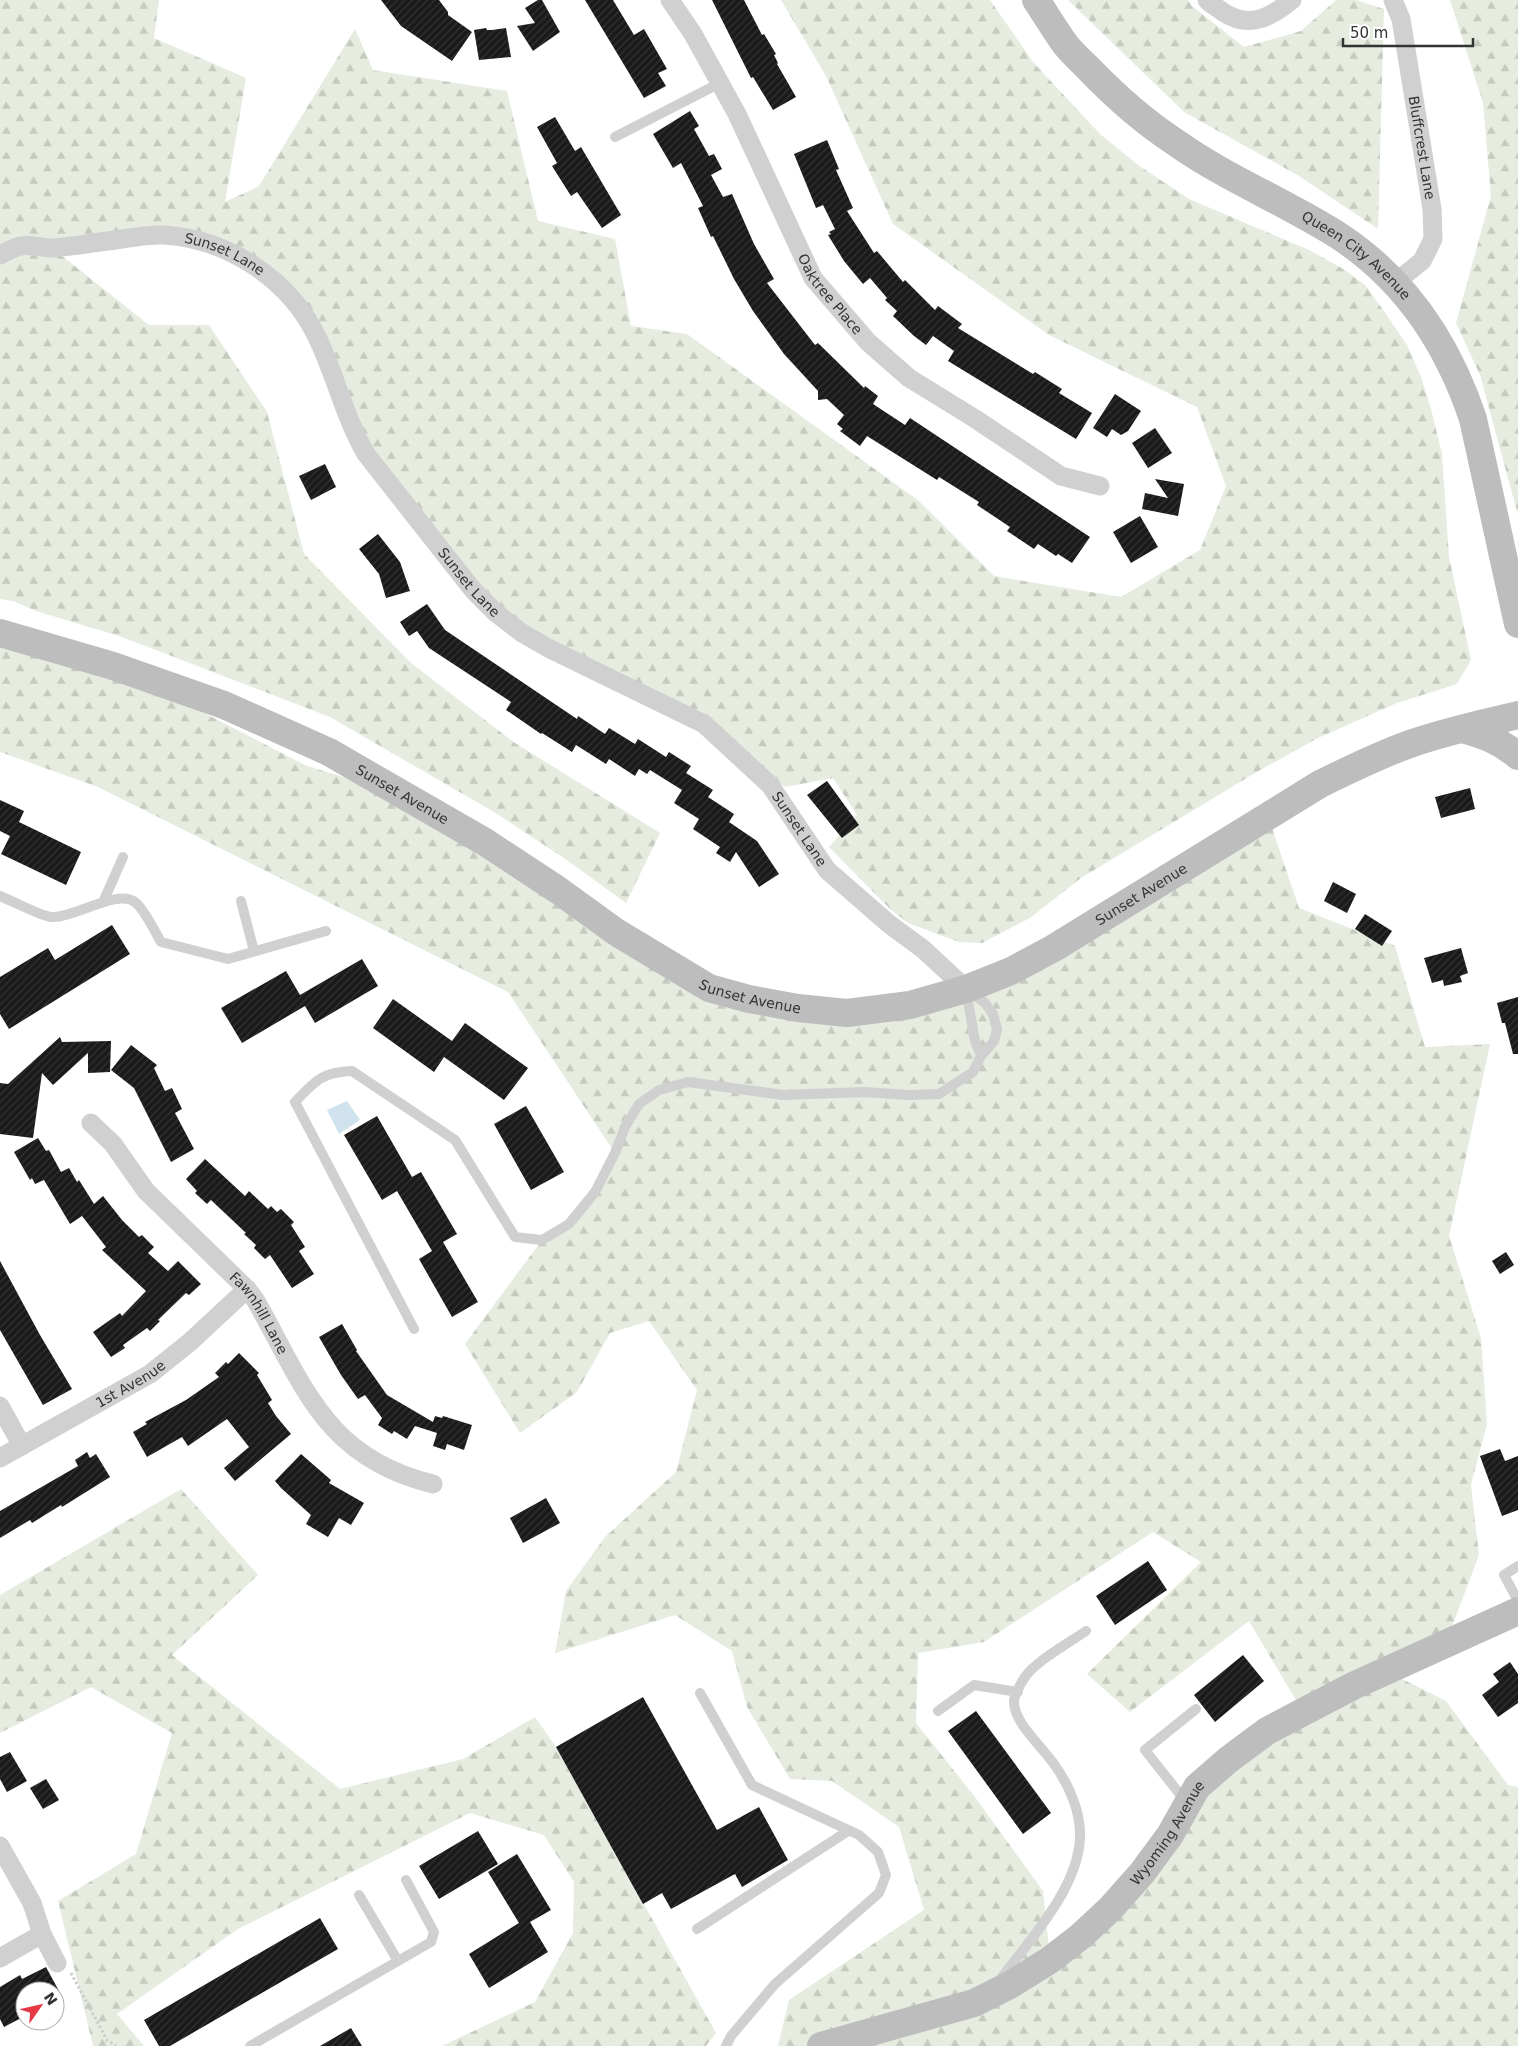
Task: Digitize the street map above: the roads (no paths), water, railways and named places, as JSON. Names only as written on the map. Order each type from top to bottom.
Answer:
[{"type":"street","name":"Oaktree Place","points":[[670,0],[693,34],[737,114],[813,278],[868,342],[909,378],[974,418],[1061,476],[1100,486]]},
{"type":"street","name":"Queen City Avenue","points":[[1036,0],[1066,45],[1116,98],[1175,143],[1217,169],[1344,240],[1395,283],[1429,324],[1445,351],[1462,388],[1472,418],[1518,624]]},
{"type":"street","points":[[1208,0],[1234,19],[1255,21],[1277,12],[1292,0]]},
{"type":"street","name":"Bluffcrest Lane","points":[[1393,0],[1402,18],[1432,209],[1433,239],[1422,261],[1395,283]]},
{"type":"street","name":"Sunset Lane","points":[[0,255],[21,246],[51,248],[163,235],[217,246],[246,260],[269,276],[289,296],[304,315],[316,335],[354,434],[366,454],[473,590],[496,613],[522,633],[550,649],[704,724],[770,785],[827,870],[889,924],[922,949],[966,989]]},
{"type":"street","name":"Sunset Avenue","points":[[0,633],[114,666],[224,705],[329,752],[485,842],[558,890],[616,932],[709,988],[749,999],[798,1008],[847,1013],[910,1004],[966,989],[1011,971],[1054,948],[1320,784],[1363,763],[1407,745],[1460,728],[1518,715]]},
{"type":"street","points":[[1460,728],[1493,738],[1504,744],[1518,756]]},
{"type":"street","name":"Fawnhill Lane","points":[[91,1123],[113,1144],[146,1191],[256,1300],[312,1402],[344,1441],[364,1456],[386,1468],[409,1478],[433,1484]]},
{"type":"street","name":"1st Avenue","points":[[0,1458],[150,1374],[190,1342],[247,1289]]},
{"type":"street","points":[[0,1406],[22,1446]]},
{"type":"street","name":"Wyoming Avenue","points":[[821,2046],[974,2003],[1010,1985],[1050,1960],[1081,1936],[1110,1909],[1142,1874],[1170,1835],[1197,1787],[1228,1760],[1267,1731],[1355,1685],[1518,1611]]},
{"type":"street","points":[[0,1846],[32,1903],[42,1934],[57,1963]]},
{"type":"street","points":[[0,1958],[42,1934]]},
{"type":"lane","points":[[615,137],[720,83]]},
{"type":"lane","points":[[104,900],[122,857]]},
{"type":"lane","points":[[0,896],[50,917],[73,914],[104,900],[128,899],[136,902],[161,942],[228,960],[326,931]]},
{"type":"lane","points":[[241,901],[254,951]]},
{"type":"lane","points":[[966,989],[975,1041],[981,1056]]},
{"type":"lane","points":[[414,1329],[296,1102],[313,1083],[333,1072],[352,1071],[455,1140],[515,1237],[542,1240],[569,1224],[594,1192],[615,1153],[625,1126],[639,1104],[659,1090],[688,1082],[783,1095],[864,1092],[908,1095],[939,1094],[973,1072],[981,1056],[994,1041],[996,1029],[994,1014],[985,1003],[966,989]]},
{"type":"lane","points":[[1518,1566],[1504,1575],[1518,1601]]},
{"type":"lane","points":[[988,1996],[1065,1890],[1075,1865],[1080,1838],[1078,1815],[1070,1793],[1056,1767],[1026,1730],[1017,1713],[1014,1700],[1026,1675],[1086,1631]]},
{"type":"lane","points":[[938,1712],[974,1685],[1018,1692]]},
{"type":"lane","points":[[700,1693],[752,1785],[859,1836],[878,1852],[886,1875],[879,1893],[775,1984],[731,2036],[726,2046]]},
{"type":"lane","points":[[1187,1803],[1145,1750],[1196,1709]]},
{"type":"lane","points":[[696,1929],[848,1831]]},
{"type":"lane","points":[[250,2046],[429,1944],[434,1935],[406,1880]]},
{"type":"lane","points":[[359,1895],[398,1961]]},
{"type":"water","points":[[347,1101],[360,1120],[339,1134],[327,1110]]}]
